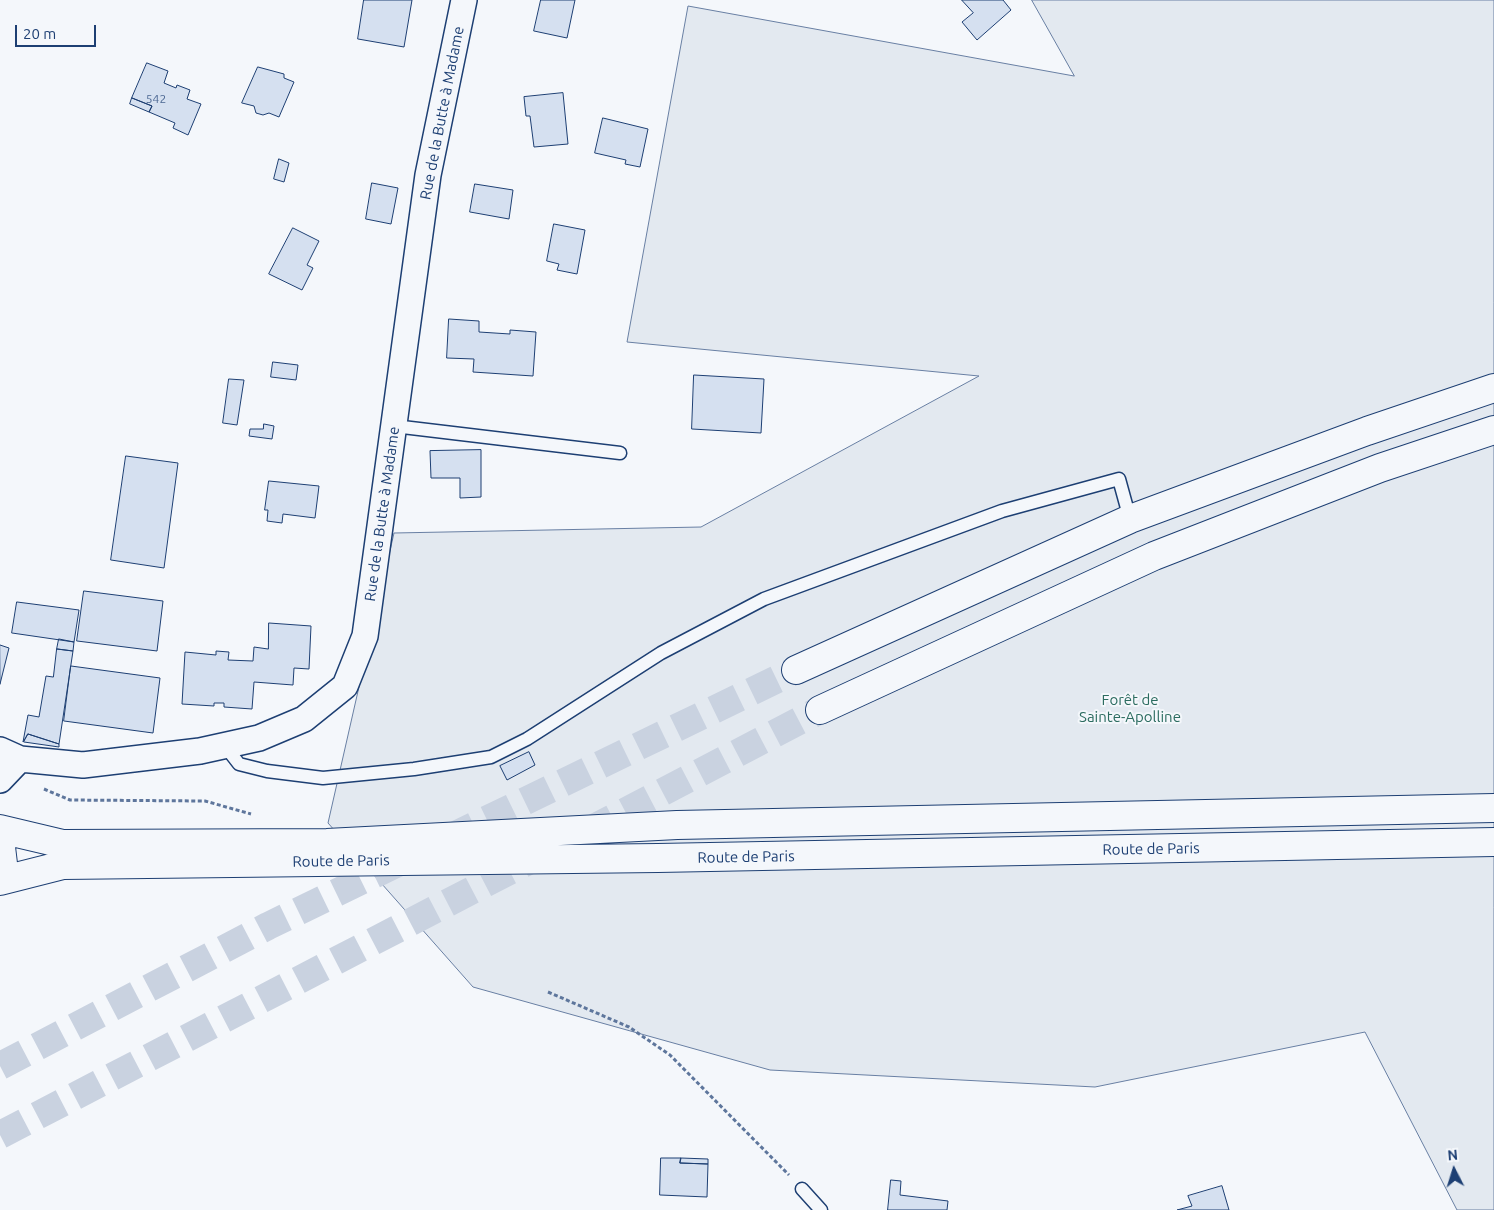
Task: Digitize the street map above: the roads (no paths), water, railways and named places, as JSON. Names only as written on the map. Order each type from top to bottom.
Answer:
[{"type":"main road","points":[[796,670],[1130,519],[1367,431],[1494,388]]},
{"type":"main road","points":[[820,710],[1154,556],[1380,468],[1494,430]]},
{"type":"main road","name":"Route de Paris","points":[[0,829],[63,844],[327,843],[677,825],[1494,808]]},
{"type":"main road","points":[[0,839],[3,864],[0,875]]},
{"type":"main road","name":"Route de Paris","points":[[0,881],[63,865],[668,858],[1494,842]]},
{"type":"street","name":"Rue de la Butte à Madame","points":[[0,780],[10,755],[83,765],[225,746],[259,738],[304,718],[345,686],[365,636],[428,175],[464,0]]},
{"type":"lane","points":[[394,426],[620,453]]},
{"type":"lane","points":[[225,746],[239,764],[323,778],[414,770],[491,757],[527,739],[661,653],[764,599],[839,569],[1002,511],[1119,480],[1130,519]]},
{"type":"lane","points":[[802,1189],[820,1210]]},
{"type":"tunnel","points":[[449,838],[796,670]]},
{"type":"tunnel","points":[[588,831],[820,710]]},
{"type":"tunnel","points":[[0,1135],[538,856]]},
{"type":"tunnel","points":[[0,1066],[268,926],[406,859]]},
{"type":"park label","name":"Forêt de Sainte-Apolline","points":[[1130,708]]}]
